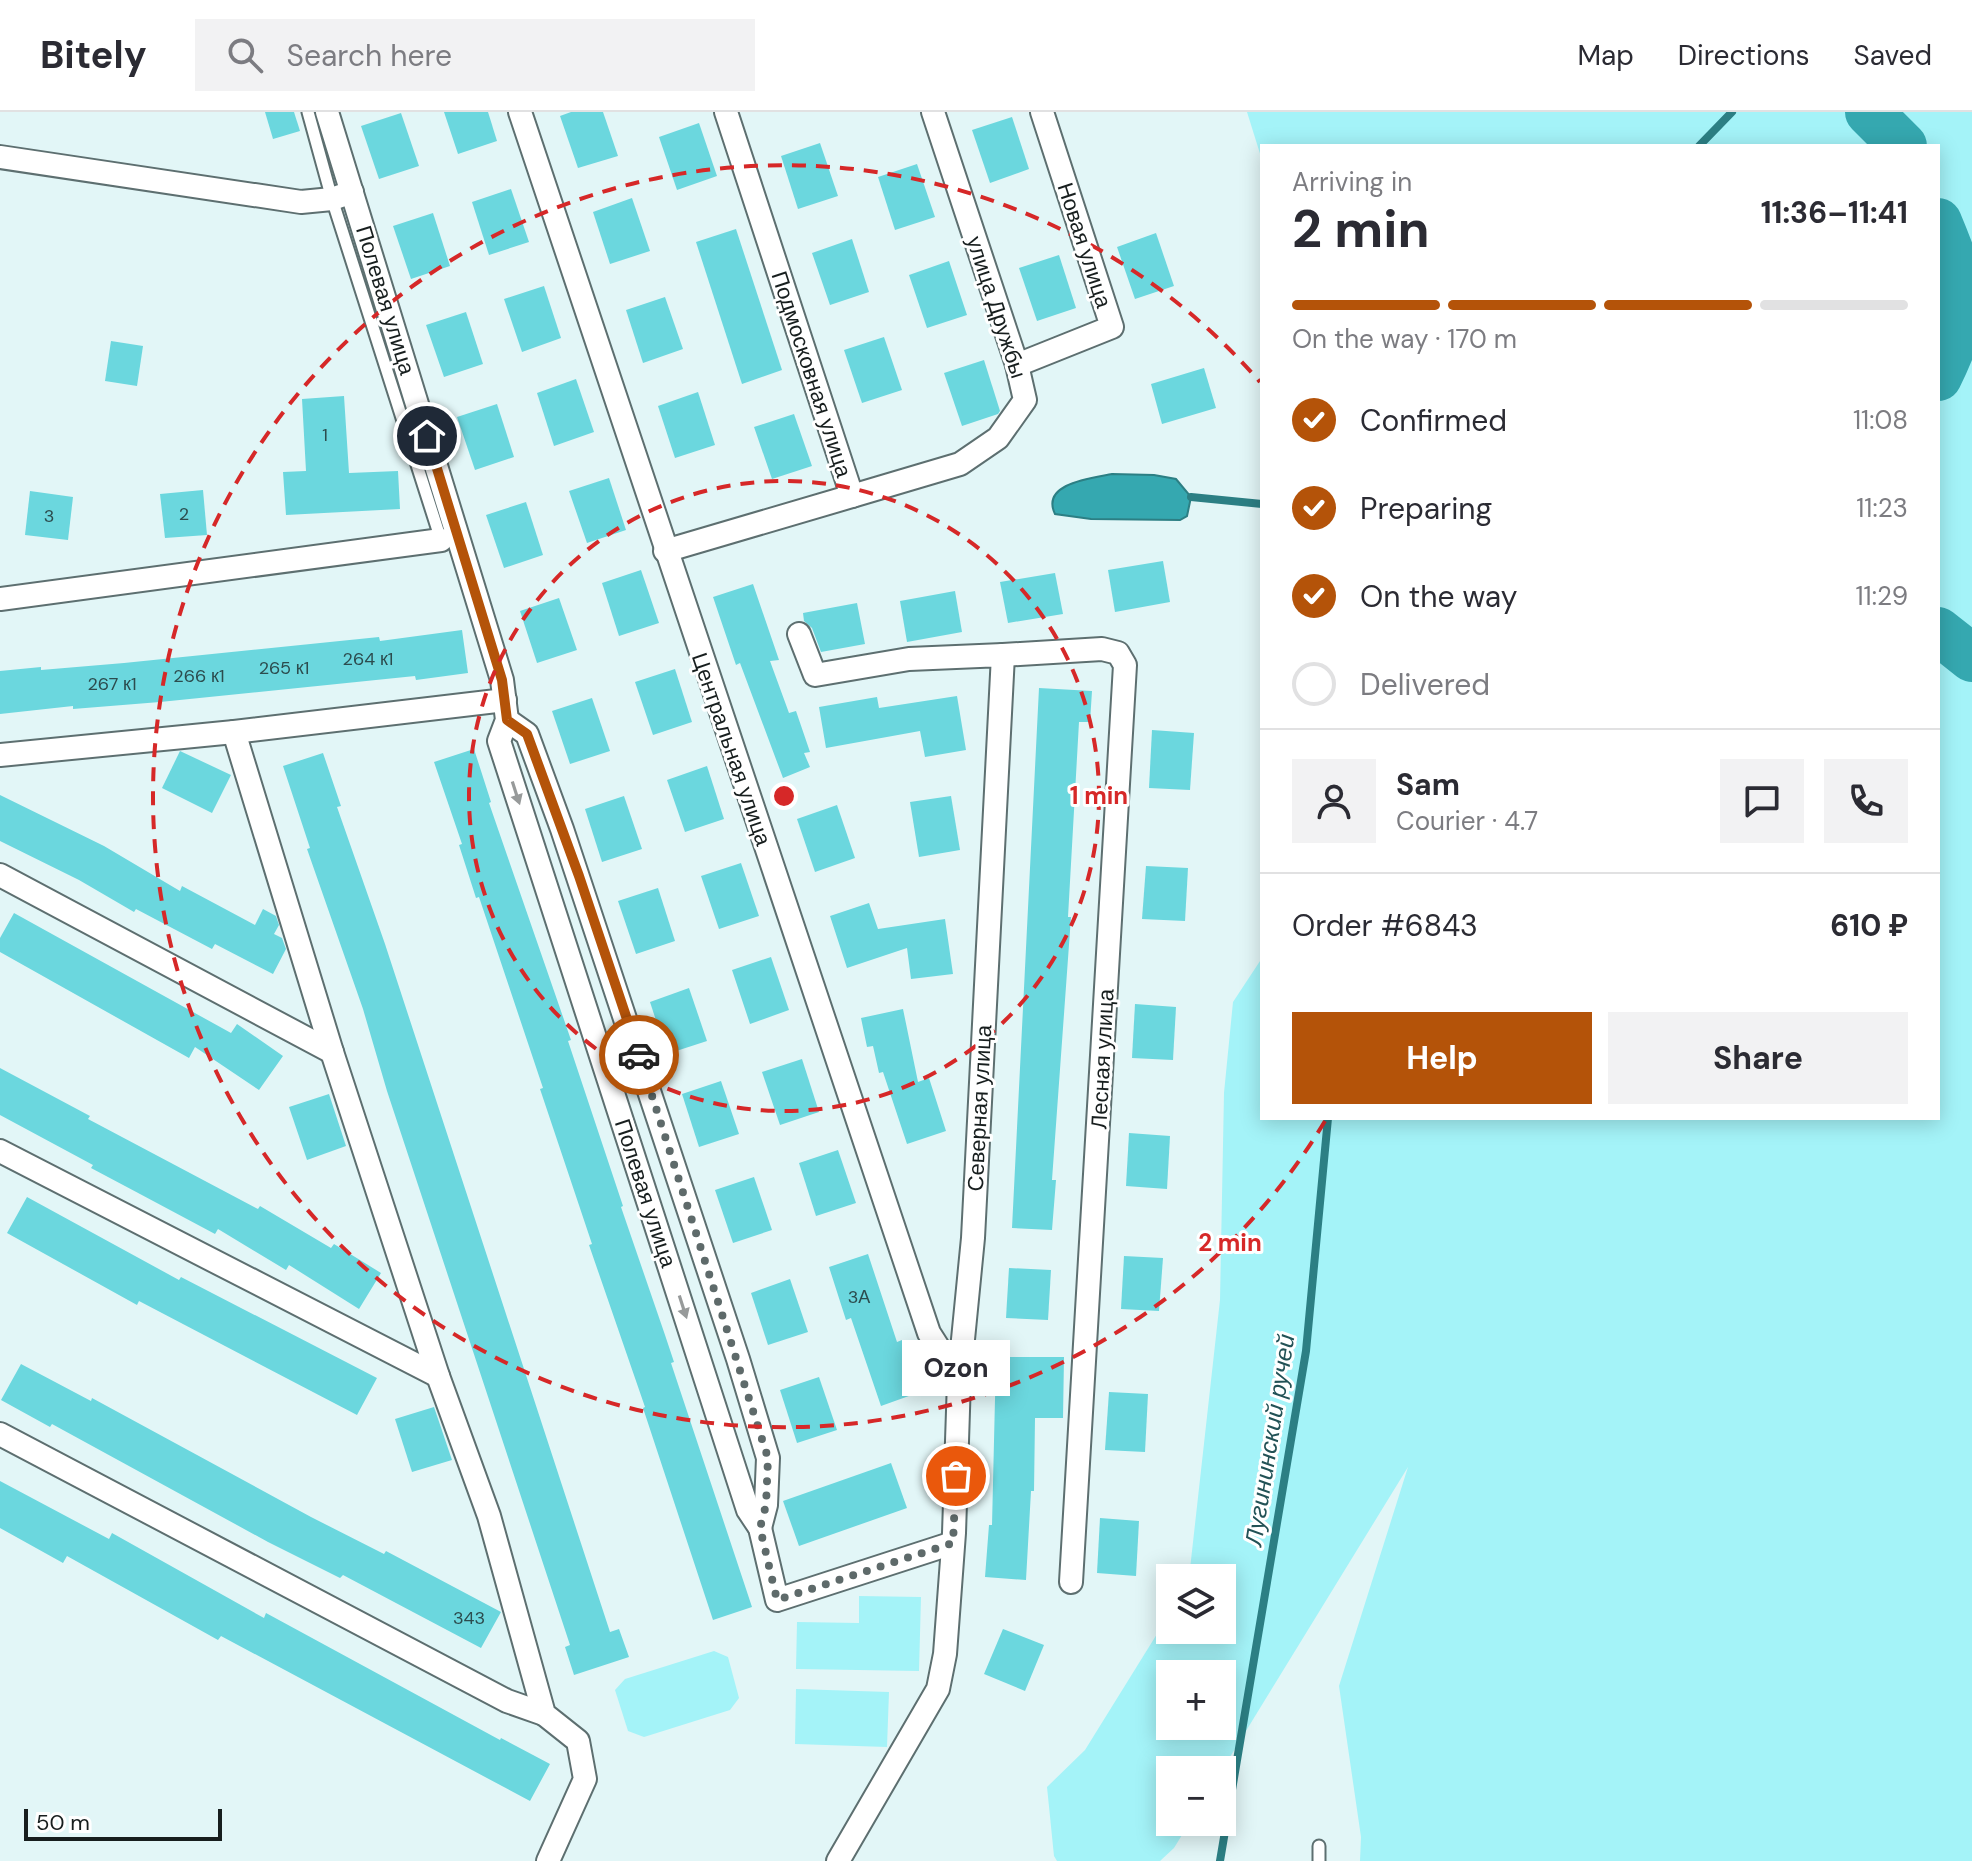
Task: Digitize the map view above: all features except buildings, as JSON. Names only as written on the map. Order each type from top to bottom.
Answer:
[{"type":"street","name":"Полевая улица","points":[[327,112],[342,195],[502,680],[506,710],[499,741],[748,1510],[760,1528],[777,1600],[953,1543]]},
{"type":"street","name":"Центральная улица","points":[[520,112],[929,1333],[959,1380]]},
{"type":"street","name":"Подмосковная улица","points":[[665,551],[852,496],[726,112]]},
{"type":"street","name":"улица Дружбы","points":[[852,496],[960,464],[998,438],[1025,400],[1017,365],[933,112]]},
{"type":"street","name":"Новая улица","points":[[1017,365],[1112,327],[1042,112]]},
{"type":"street","points":[[0,157],[301,202],[342,195]]},
{"type":"street","points":[[0,599],[441,540]]},
{"type":"street","points":[[799,634],[815,675],[909,659],[1003,655]]},
{"type":"street","name":"Лесная улица","points":[[1003,655],[1102,649],[1118,653],[1125,665],[1071,1582]]},
{"type":"street","name":"Северная улица","points":[[838,1861],[938,1689],[945,1654],[959,1380],[973,1238],[1003,655]]},
{"type":"street","name":"Полевая улица","points":[[506,710],[527,734],[579,876],[768,1458],[766,1505],[760,1528]]},
{"type":"street","points":[[0,755],[506,710]]},
{"type":"street","points":[[234,732],[332,1052],[438,1376],[489,1516],[544,1714]]},
{"type":"street","points":[[0,875],[332,1052]]},
{"type":"street","points":[[621,1114],[654,1101]]},
{"type":"street","points":[[1,1153],[438,1376]]},
{"type":"street","points":[[0,1434],[507,1701],[544,1714],[578,1741],[585,1779],[548,1861]]},
{"type":"lane","points":[[308,112],[342,195],[441,540]]},
{"type":"lane","points":[[1319,1846],[1319,1861]]},
{"type":"shaded area","points":[[1247,112],[1972,112],[1972,1861],[1360,1861],[1361,1837],[1339,1686],[1408,1467],[1231,1756],[1156,1756],[1156,1836],[1181,1836],[1174,1848],[1160,1861],[1057,1861],[1047,1787],[1085,1750],[1156,1636],[1156,1644],[1236,1644],[1236,1564],[1191,1564],[1220,1300],[1224,1093],[1233,1002],[1260,961],[1260,1120],[1940,1120],[1940,144],[1260,144],[1260,154]]},
{"type":"shaded area","points":[[1112,474],[1176,479],[1191,497],[1187,516],[1180,520],[1091,519],[1055,514],[1052,504],[1061,489],[1082,480]]},
{"type":"shaded area","points":[[859,1596],[921,1597],[919,1671],[796,1669],[797,1622],[859,1623]]},
{"type":"shaded area","points":[[714,1651],[728,1657],[739,1698],[730,1710],[644,1737],[628,1731],[615,1690],[625,1679]]},
{"type":"shaded area","points":[[796,1689],[889,1692],[887,1747],[795,1744]]},
{"type":"waterway","name":"Лугининский ручей","points":[[1701,144],[1732,112]]},
{"type":"waterway","points":[[1869,112],[1901,144]]},
{"type":"waterway","points":[[1940,227],[1957,272],[1963,300],[1958,328],[1940,372]]},
{"type":"waterway","points":[[1191,497],[1260,504]]},
{"type":"waterway","points":[[1940,633],[1972,658]]},
{"type":"waterway","name":"Лугининский ручей","points":[[1220,1861],[1306,1351],[1328,1120]]},
{"type":"way so far","points":[[639,1055],[768,1458],[766,1505],[760,1528],[777,1600],[953,1543],[956,1476]]},
{"type":"place","name":"Ozon","points":[[956,1476]]},
{"type":"route","points":[[427,436],[502,680],[507,720],[527,734],[639,1055]]}]
